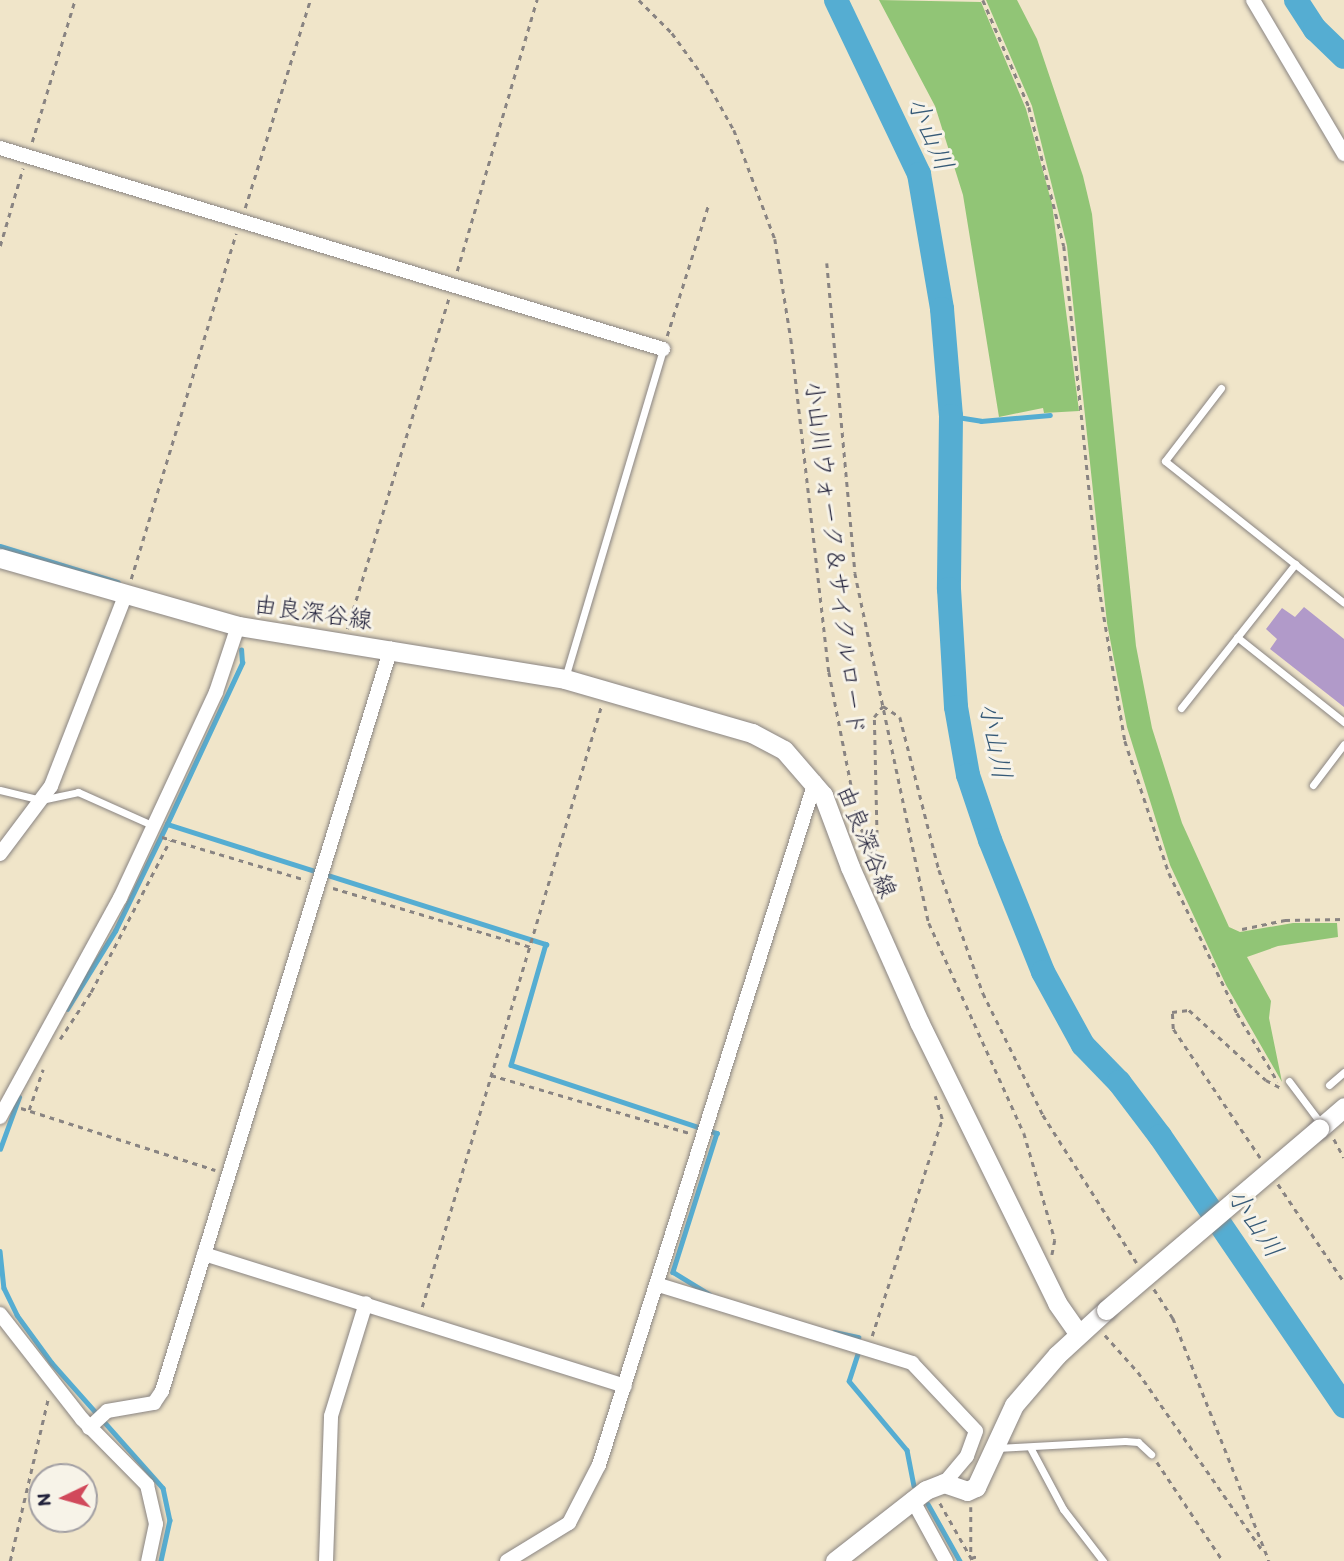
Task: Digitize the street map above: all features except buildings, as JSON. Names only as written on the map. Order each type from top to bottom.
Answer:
[{"type":"main road","name":"由良深谷線","points":[[0,558],[125,596],[238,626],[391,648],[565,679],[752,733],[784,750],[816,782],[897,974],[1057,1303],[1079,1334]]},
{"type":"main road","points":[[835,1561],[912,1499],[938,1486],[971,1490],[980,1482],[993,1447],[1026,1389],[1079,1334],[1324,1130],[1344,1107]]},
{"type":"street","points":[[1253,0],[1344,154]]},
{"type":"street","points":[[0,148],[663,349]]},
{"type":"street","points":[[0,854],[51,786],[125,596]]},
{"type":"street","points":[[2,1111],[120,898],[216,692],[238,626]]},
{"type":"street","points":[[89,1427],[107,1411],[159,1398],[391,648]]},
{"type":"street","points":[[507,1561],[569,1523],[599,1465],[659,1285],[703,1136],[816,782]]},
{"type":"street","points":[[204,1254],[366,1303],[417,1324],[625,1386]]},
{"type":"street","points":[[659,1285],[912,1363],[974,1425],[967,1456],[938,1486]]},
{"type":"street","points":[[327,1561],[331,1416],[366,1303]]},
{"type":"street","points":[[0,1314],[89,1427],[151,1494],[156,1524],[148,1561]]},
{"type":"street","points":[[912,1499],[946,1561]]},
{"type":"lane","points":[[565,679],[663,349]]},
{"type":"lane","points":[[1221,388],[1165,461],[1344,603]]},
{"type":"lane","points":[[1181,708],[1295,564]]},
{"type":"lane","points":[[1237,637],[1344,722]]},
{"type":"lane","points":[[1313,785],[1344,744]]},
{"type":"lane","points":[[0,790],[41,800],[78,792],[153,830]]},
{"type":"lane","points":[[1329,1085],[1344,1072]]},
{"type":"lane","points":[[1289,1082],[1324,1130]]},
{"type":"lane","points":[[993,1447],[1031,1449],[1125,1441],[1138,1442],[1152,1454]]},
{"type":"lane","points":[[1031,1449],[1063,1509],[1103,1561]]},
{"type":"path","points":[[0,246],[75,0]]},
{"type":"path","points":[[125,596],[310,0]]},
{"type":"path","points":[[342,642],[453,284],[537,0]]},
{"type":"path","name":"小山川ウォーク＆サイクルロード","points":[[639,0],[672,33],[706,80],[734,131],[775,239],[791,339],[829,672],[856,810],[867,850],[873,853],[877,845],[874,717],[883,706],[900,717],[939,870],[983,993],[1010,1051],[1077,1173],[1143,1273]]},
{"type":"path","points":[[983,0],[1029,107],[1064,246],[1099,587],[1125,741],[1180,898],[1237,1013],[1281,1089],[1189,1010],[1178,1008],[1170,1021],[1266,1167]]},
{"type":"path","points":[[663,349],[709,203]]},
{"type":"path","points":[[827,263],[855,573],[883,706],[929,923],[1024,1133],[1055,1240],[1051,1257],[1038,1263]]},
{"type":"path","points":[[417,1324],[606,691]]},
{"type":"path","points":[[153,830],[170,840],[531,947]]},
{"type":"path","points":[[57,1044],[98,980],[170,840]]},
{"type":"path","points":[[1242,929],[1285,920],[1344,919]]},
{"type":"path","points":[[29,1110],[46,1063]]},
{"type":"path","points":[[491,1075],[703,1136]]},
{"type":"path","points":[[2,1111],[29,1110],[229,1175]]},
{"type":"path","points":[[1324,1130],[1344,1158]]},
{"type":"path","points":[[869,1350],[938,1131]]},
{"type":"path","points":[[1274,1178],[1344,1282]]},
{"type":"path","points":[[1150,1284],[1172,1318],[1264,1553]]},
{"type":"path","points":[[1100,1330],[1138,1372],[1269,1561]]},
{"type":"path","points":[[10,1561],[54,1383]]},
{"type":"path","points":[[1152,1454],[1223,1561]]},
{"type":"path","points":[[938,1486],[972,1559]]},
{"type":"path","points":[[971,1490],[972,1559]]},
{"type":"path","points":[[972,1559],[978,1556]]},
{"type":"green space","points":[[879,0],[981,2],[1026,109],[1052,204],[1079,411],[1044,413],[1043,408],[999,417],[963,195],[935,106]]},
{"type":"green space","points":[[986,0],[1017,0],[1037,39],[1083,176],[1092,214],[1136,646],[1152,728],[1182,823],[1229,927],[1240,932],[1293,923],[1337,923],[1338,937],[1278,946],[1247,957],[1271,1001],[1269,1018],[1282,1082],[1226,985],[1170,865],[1127,727],[1107,623],[1067,246],[1032,106]]},
{"type":"waterway","name":"小山川","points":[[836,0],[919,174],[942,309],[951,416],[949,589],[956,707],[968,775],[990,840],[1043,972],[1083,1045],[1119,1082],[1160,1136],[1344,1406]]},
{"type":"waterway","points":[[1296,0],[1315,29],[1344,57]]},
{"type":"waterway","points":[[951,416],[981,421],[1050,415]]},
{"type":"waterway","points":[[0,546],[118,582]]},
{"type":"waterway","points":[[67,1009],[115,931],[167,824],[242,663],[241,650]]},
{"type":"waterway","points":[[167,824],[546,944],[511,1065],[717,1133],[673,1272],[709,1294]]},
{"type":"waterway","points":[[0,1149],[19,1097]]},
{"type":"waterway","points":[[0,1251],[4,1288],[17,1315],[52,1363],[163,1488],[170,1520],[161,1561]]},
{"type":"waterway","points":[[834,1332],[858,1337]]},
{"type":"waterway","points":[[858,1354],[849,1381],[907,1450],[914,1485]]},
{"type":"waterway","points":[[928,1504],[960,1561]]}]
